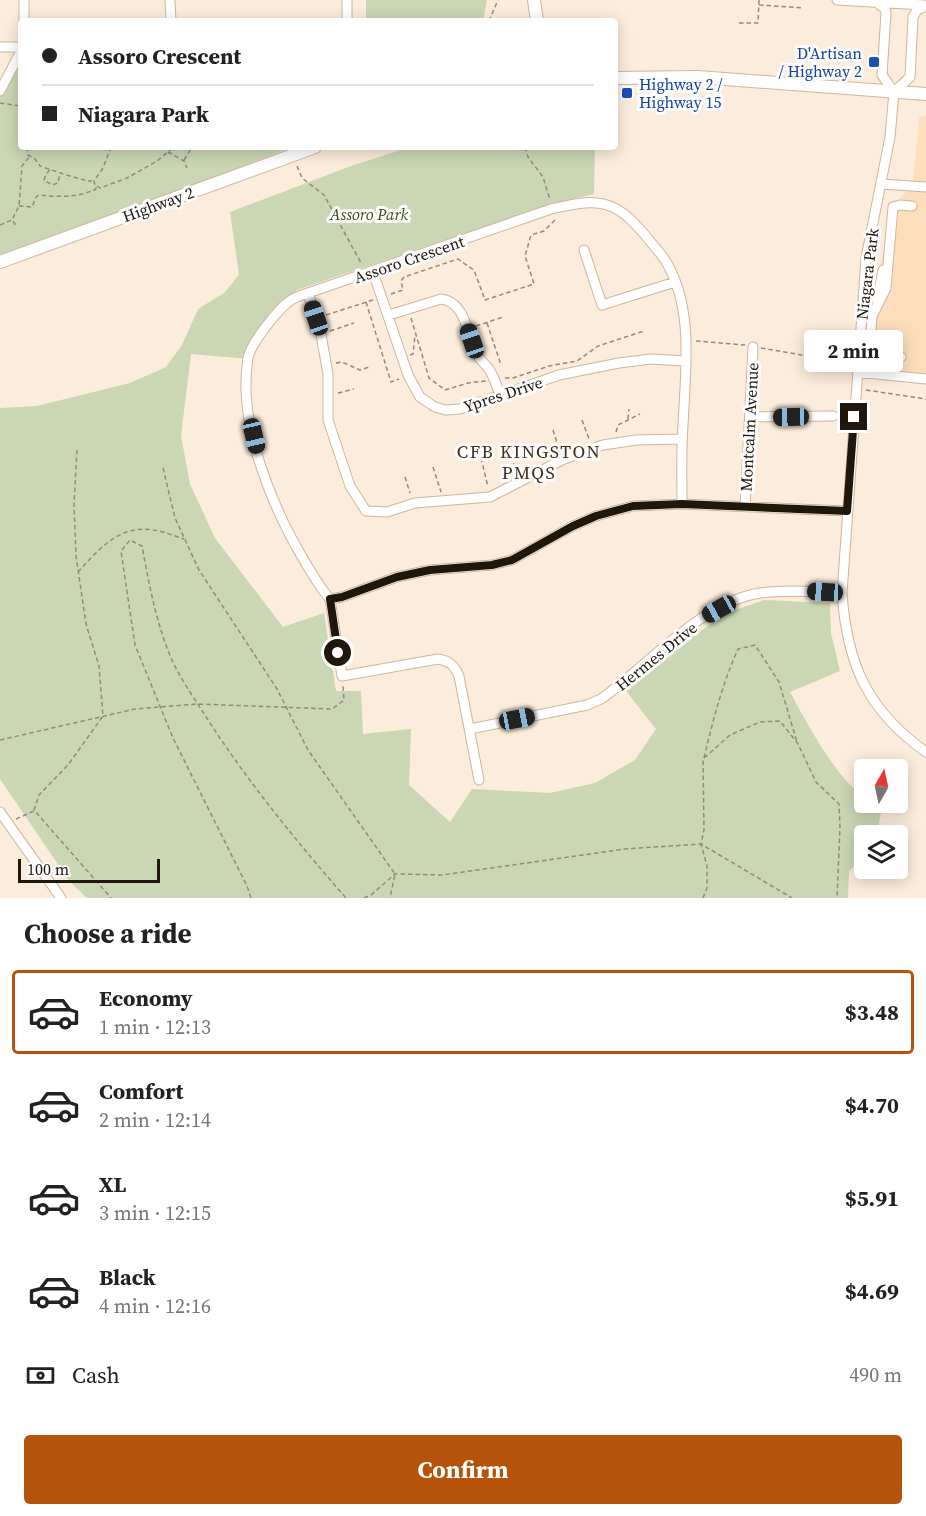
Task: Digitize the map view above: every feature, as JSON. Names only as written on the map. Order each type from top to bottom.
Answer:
[{"type":"main road","points":[[534,0],[537,18]]},
{"type":"main road","points":[[618,78],[698,77],[926,94]]},
{"type":"main road","name":"Highway 2","points":[[0,262],[307,150]]},
{"type":"street","points":[[24,0],[24,18]]},
{"type":"street","points":[[171,0],[171,18]]},
{"type":"street","points":[[347,0],[347,18]]},
{"type":"street","points":[[837,0],[926,5]]},
{"type":"street","points":[[879,4],[886,13],[882,75],[894,92],[910,77],[913,16],[917,10],[926,5]]},
{"type":"street","points":[[0,47],[18,47]]},
{"type":"street","points":[[0,91],[18,57]]},
{"type":"street","name":"Niagara Park","points":[[894,92],[890,137],[866,258],[856,372],[842,594],[844,628],[854,663],[874,702],[894,726],[926,752]]},
{"type":"street","points":[[881,184],[926,188]]},
{"type":"street","name":"Assoro Crescent","points":[[342,676],[330,599],[322,591],[292,540],[273,502],[258,454],[246,401],[248,356],[269,321],[291,300],[553,208],[598,203],[628,215],[665,260],[675,282],[683,310],[686,342],[682,504]]},
{"type":"street","points":[[901,357],[874,355],[870,346],[872,316],[886,288],[893,207],[912,206]]},
{"type":"street","points":[[584,250],[602,305],[675,282]]},
{"type":"street","name":"Ypres Drive","points":[[370,273],[389,315],[408,375],[420,397],[435,407],[446,410],[460,409],[559,375],[619,363],[651,359],[685,362]]},
{"type":"street","points":[[308,293],[321,334],[326,364],[328,420],[350,486],[366,511],[387,512],[413,504],[490,497],[563,460],[592,449],[636,440],[682,439]]},
{"type":"street","points":[[389,315],[441,299],[449,300],[456,305],[477,353],[495,379],[500,395]]},
{"type":"street","name":"Montcalm Avenue","points":[[745,507],[753,346]]},
{"type":"street","points":[[856,372],[926,379]]},
{"type":"street","points":[[750,417],[833,416]]},
{"type":"street","points":[[330,599],[342,597],[397,577],[430,570],[492,565],[512,560],[573,526],[633,506],[682,504],[847,511]]},
{"type":"street","name":"Hermes Drive","points":[[470,729],[594,702],[614,690],[693,625],[730,603],[757,593],[779,591],[842,594]]},
{"type":"street","points":[[342,676],[438,659],[448,661],[455,667],[459,676],[479,780]]},
{"type":"street","points":[[0,812],[61,898]]},
{"type":"path","points":[[490,18],[498,0]]},
{"type":"path","points":[[739,23],[758,23],[759,0]]},
{"type":"path","points":[[759,5],[803,8]]},
{"type":"path","points":[[0,103],[18,106]]},
{"type":"path","points":[[27,150],[28,155],[40,166],[86,182],[94,181],[103,168],[110,150]]},
{"type":"path","points":[[95,185],[100,188],[127,178],[157,161],[170,150]]},
{"type":"path","points":[[184,161],[190,150]]},
{"type":"path","points":[[316,318],[403,290],[401,281],[404,277],[458,259],[474,270],[485,300],[534,284],[525,256],[531,235],[544,231],[557,218],[543,177],[526,150]]},
{"type":"path","points":[[168,152],[184,161],[187,168]]},
{"type":"path","points":[[0,225],[12,220],[20,206],[22,166],[30,156]]},
{"type":"path","points":[[297,165],[302,178],[324,195],[370,273]]},
{"type":"path","points":[[50,170],[44,180],[52,185],[58,183],[60,173]]},
{"type":"path","points":[[20,206],[32,207],[39,195],[65,198],[87,194],[96,189],[94,181]]},
{"type":"path","points":[[12,220],[17,227]]},
{"type":"path","points":[[366,302],[391,381],[408,375]]},
{"type":"path","points":[[408,309],[429,378],[445,390],[468,383],[490,380]]},
{"type":"path","points":[[468,329],[503,317]]},
{"type":"path","points":[[321,334],[354,322]]},
{"type":"path","points":[[487,323],[500,362]]},
{"type":"path","points":[[499,379],[513,378],[549,366],[577,361],[598,346],[644,331]]},
{"type":"path","points":[[402,358],[413,354],[415,334]]},
{"type":"path","points":[[686,342],[724,342],[848,363]]},
{"type":"path","points":[[326,364],[342,362],[360,370],[369,367]]},
{"type":"path","points":[[328,396],[354,389]]},
{"type":"path","points":[[863,390],[926,399]]},
{"type":"path","points":[[628,420],[629,409]]},
{"type":"path","points":[[614,443],[618,425],[640,414]]},
{"type":"path","points":[[582,420],[592,449]]},
{"type":"path","points":[[553,430],[563,460]]},
{"type":"path","points":[[509,449],[520,482]]},
{"type":"path","points":[[8,824],[34,810],[39,795],[68,765],[103,716],[99,666],[86,624],[78,572],[74,504],[77,450]]},
{"type":"path","points":[[481,458],[490,497]]},
{"type":"path","points":[[433,467],[444,502]]},
{"type":"path","points":[[163,468],[175,518],[199,570],[277,689],[308,750],[395,874],[390,898]]},
{"type":"path","points":[[405,477],[413,504]]},
{"type":"path","points":[[78,572],[99,549],[116,536],[137,528],[153,530],[185,540]]},
{"type":"path","points":[[251,898],[158,707],[135,645],[121,551],[130,540],[142,546],[152,603],[170,655],[198,704],[225,746],[296,841],[346,898]]},
{"type":"path","points":[[703,898],[707,888],[707,877],[701,844],[704,830],[703,759],[726,675],[738,650],[755,645],[780,682],[798,744],[816,782],[838,804],[840,827],[837,898]]},
{"type":"path","points":[[0,740],[135,709],[198,704],[332,709],[344,700],[342,676]]},
{"type":"path","points":[[703,759],[730,735],[760,722],[780,721],[798,744]]},
{"type":"path","points":[[34,810],[111,898]]},
{"type":"path","points":[[364,898],[371,895],[395,874],[442,875],[625,849],[701,844],[792,898]]},
{"type":"shaded area","points":[[926,115],[926,376],[873,368],[871,360],[881,261],[898,201],[913,183],[919,118]]},
{"type":"green space","points":[[366,0],[487,0],[484,18],[366,18]]},
{"type":"green space","points":[[18,57],[18,150],[284,150],[0,260],[0,91]]},
{"type":"green space","name":"Assoro Park","points":[[401,150],[595,150],[594,194],[551,204],[297,290],[275,313],[250,359],[191,354],[181,436],[190,484],[215,538],[283,627],[324,613],[336,691],[361,691],[363,734],[411,729],[409,785],[450,822],[472,789],[550,793],[595,783],[635,760],[656,729],[626,691],[695,635],[727,613],[764,600],[830,603],[831,633],[840,671],[790,692],[832,763],[854,789],[854,813],[881,813],[879,825],[854,825],[854,866],[849,871],[848,898],[87,898],[70,882],[0,779],[0,408],[37,406],[130,383],[166,367],[182,345],[198,309],[224,293],[239,275],[230,212],[351,166]]},
{"type":"place","name":"D'Artisan / Highway 2","points":[[874,62]]},
{"type":"place","name":"Highway 2 / Highway 15","points":[[627,93]]},
{"type":"district","name":"CFB KINGSTON PMQS","points":[[529,461]]},
{"type":"route","points":[[338,653],[330,599],[342,597],[397,577],[430,570],[492,565],[512,560],[573,526],[596,516],[633,506],[682,504],[847,511],[854,417]]}]
